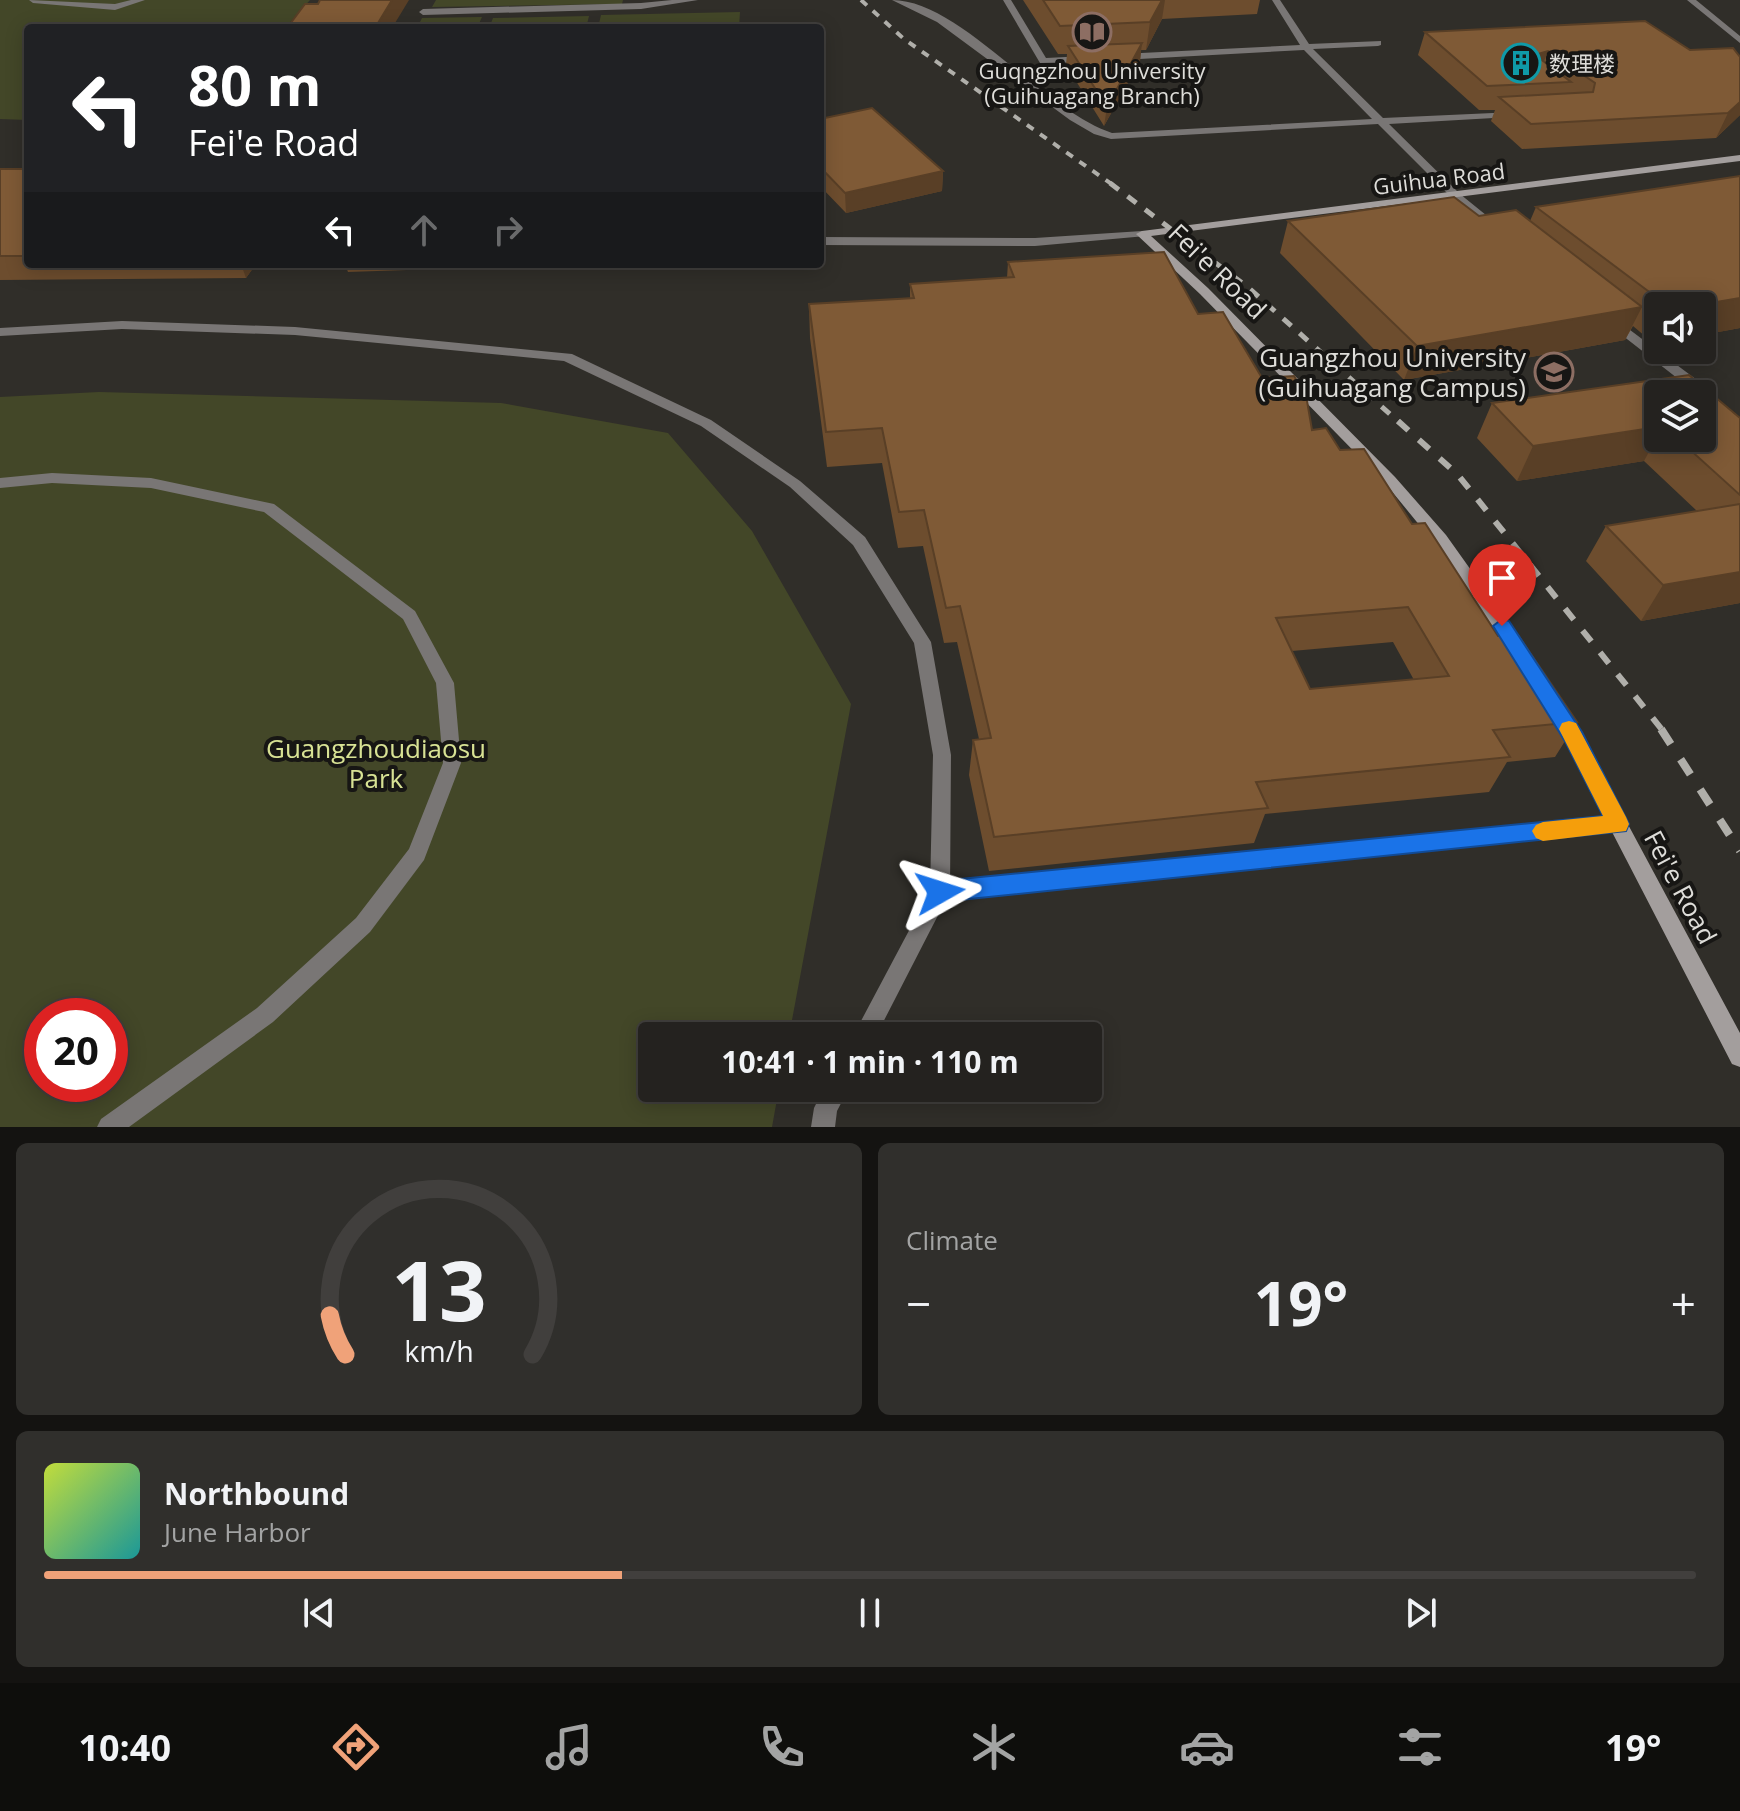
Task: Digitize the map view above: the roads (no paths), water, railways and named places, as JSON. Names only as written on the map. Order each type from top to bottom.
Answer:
[{"type":"street","points":[[33,0],[115,7],[141,0]]},
{"type":"street","points":[[423,12],[693,0]]},
{"type":"street","points":[[896,0],[920,7],[945,21],[1024,85],[1095,132],[1111,136],[1158,136],[1518,114]]},
{"type":"street","points":[[1007,0],[1043,61],[1378,43]]},
{"type":"street","points":[[1276,0],[1306,47],[1456,196],[1503,233]]},
{"type":"street","points":[[1691,0],[1740,40]]},
{"type":"street","name":"Guihua Road","points":[[1142,234],[1740,158]]},
{"type":"street","points":[[824,241],[1035,242],[1142,234]]},
{"type":"street","name":"Fei'e Road","points":[[1142,234],[1204,291],[1381,471],[1440,539],[1526,660]]},
{"type":"street","points":[[1603,312],[1689,380]]},
{"type":"street","points":[[0,332],[122,325],[295,331],[567,357],[706,423],[795,484],[859,541],[922,642],[942,755],[940,892],[871,1022]]},
{"type":"street","points":[[0,483],[52,478],[151,483],[269,508],[409,615],[445,683],[452,763],[417,854],[363,925],[265,1015],[109,1127]]},
{"type":"street","name":"Fei'e Road","points":[[1550,698],[1574,738],[1740,1056]]},
{"type":"street","points":[[940,892],[1618,824]]},
{"type":"street","points":[[823,1127],[829,1102]]},
{"type":"railway","points":[[861,0],[904,39],[1113,185]]},
{"type":"railway","points":[[1110,183],[1250,289],[1400,423]]},
{"type":"railway","points":[[1398,421],[1458,475],[1663,731]]},
{"type":"railway","points":[[1661,729],[1740,851]]},
{"type":"place","name":"Guqngzhou University (Guihuagang Branch)","points":[[1092,32]]},
{"type":"place","name":"数理楼","points":[[1521,63]]},
{"type":"place","name":"Guangzhou University (Guihuagang Campus)","points":[[1554,372]]},
{"type":"park label","name":"Guangzhoudiaosu Park","points":[[376,763]]}]
